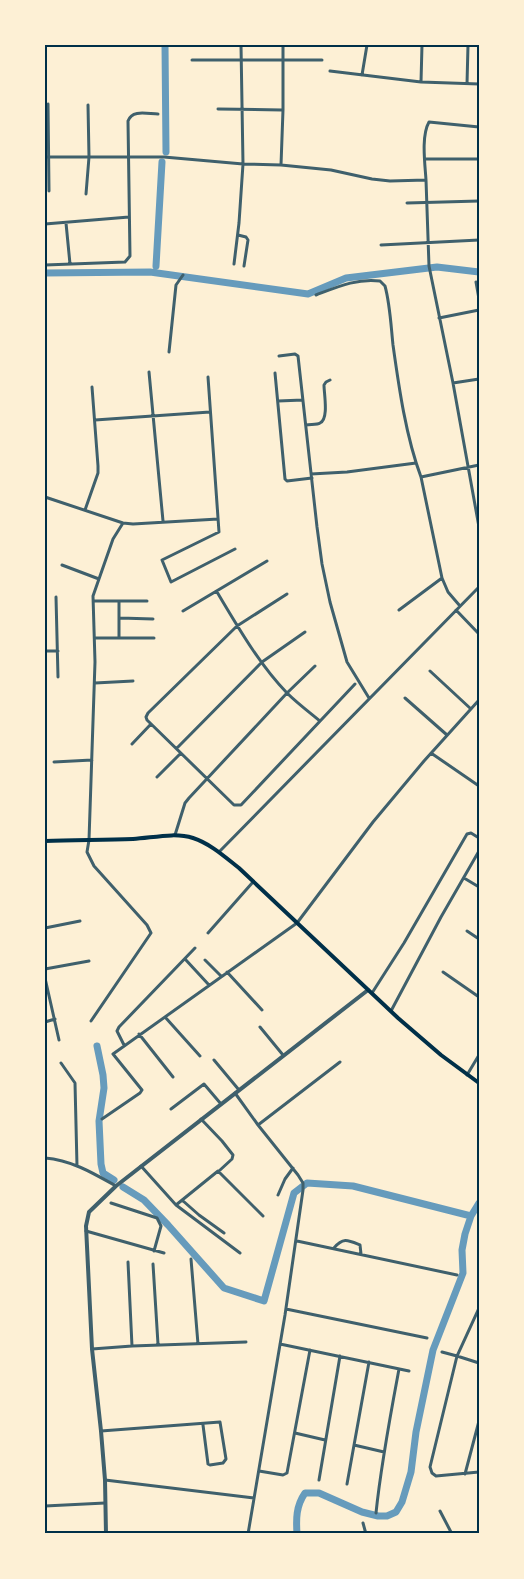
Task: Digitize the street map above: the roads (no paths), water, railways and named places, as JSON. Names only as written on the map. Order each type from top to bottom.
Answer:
[{"type":"main road","points":[[45,840],[134,839],[175,835],[195,838],[219,852],[391,1011],[441,1055],[479,1083]]},
{"type":"street","points":[[234,264],[243,164],[242,45]]},
{"type":"street","points":[[281,165],[283,45]]},
{"type":"street","points":[[362,75],[367,45]]},
{"type":"street","points":[[421,82],[422,45]]},
{"type":"street","points":[[467,84],[468,45]]},
{"type":"street","points":[[192,60],[322,60]]},
{"type":"street","points":[[330,71],[421,82],[479,84]]},
{"type":"street","points":[[48,104],[49,191]]},
{"type":"street","points":[[86,194],[87,105]]},
{"type":"street","points":[[218,109],[283,110]]},
{"type":"street","points":[[45,265],[125,262],[128,260],[130,256],[129,116],[158,114]]},
{"type":"street","points":[[479,127],[429,122],[426,126],[425,159],[429,266],[479,527]]},
{"type":"street","points":[[47,157],[164,157],[331,170],[390,181],[426,180]]},
{"type":"street","points":[[425,159],[479,159]]},
{"type":"street","points":[[407,203],[479,201]]},
{"type":"street","points":[[45,224],[129,218]]},
{"type":"street","points":[[66,223],[70,264]]},
{"type":"street","points":[[237,235],[244,236],[248,240],[244,266]]},
{"type":"street","points":[[381,244],[479,240]]},
{"type":"street","points":[[169,352],[176,285],[182,276]]},
{"type":"street","points":[[316,295],[345,284],[365,280],[380,281],[385,286],[397,369],[442,578],[448,592],[460,606]]},
{"type":"street","points":[[476,282],[479,299]]},
{"type":"street","points":[[439,318],[479,310]]},
{"type":"street","points":[[279,356],[295,354],[298,356],[321,554],[330,602],[347,662],[369,698]]},
{"type":"street","points":[[149,372],[163,521]]},
{"type":"street","points":[[276,373],[287,481],[416,463]]},
{"type":"street","points":[[208,377],[219,532],[162,560],[171,582],[235,549]]},
{"type":"street","points":[[453,384],[479,379]]},
{"type":"street","points":[[306,425],[320,423],[323,420],[325,415],[324,385],[330,380]]},
{"type":"street","points":[[85,510],[98,473],[92,387]]},
{"type":"street","points":[[278,401],[303,400]]},
{"type":"street","points":[[95,420],[210,412]]},
{"type":"street","points":[[421,477],[479,465]]},
{"type":"street","points":[[45,497],[123,523],[218,519]]},
{"type":"street","points":[[91,1020],[151,932],[94,866],[87,852],[94,683],[93,601],[113,539],[123,523]]},
{"type":"street","points":[[183,611],[267,561]]},
{"type":"street","points":[[62,565],[99,579]]},
{"type":"street","points":[[399,610],[442,578]]},
{"type":"street","points":[[219,852],[479,587]]},
{"type":"street","points":[[216,592],[262,662],[287,693],[320,721]]},
{"type":"street","points":[[287,594],[237,626],[148,713],[146,717],[151,724],[234,805],[241,805],[354,684]]},
{"type":"street","points":[[56,597],[58,677]]},
{"type":"street","points":[[119,600],[119,638]]},
{"type":"street","points":[[93,601],[147,601]]},
{"type":"street","points":[[456,610],[479,634]]},
{"type":"street","points":[[120,618],[153,619]]},
{"type":"street","points":[[177,748],[262,662],[305,632]]},
{"type":"street","points":[[95,638],[154,638]]},
{"type":"street","points":[[45,651],[57,651]]},
{"type":"street","points":[[175,835],[186,801],[315,666]]},
{"type":"street","points":[[430,670],[471,709]]},
{"type":"street","points":[[94,683],[133,681]]},
{"type":"street","points":[[405,698],[447,735]]},
{"type":"street","points":[[102,1119],[142,1090],[113,1054],[297,923],[373,822],[479,700]]},
{"type":"street","points":[[132,744],[151,724]]},
{"type":"street","points":[[157,777],[181,753]]},
{"type":"street","points":[[431,753],[479,785]]},
{"type":"street","points":[[54,762],[92,760]]},
{"type":"street","points":[[106,1534],[105,1480],[92,1349],[86,1231],[86,1218],[89,1212],[116,1185],[370,991],[404,943],[467,834],[471,833],[479,838]]},
{"type":"street","points":[[391,1011],[479,850]]},
{"type":"street","points":[[464,878],[479,887]]},
{"type":"street","points":[[208,933],[253,882]]},
{"type":"street","points":[[45,928],[80,921]]},
{"type":"street","points":[[467,931],[479,939]]},
{"type":"street","points":[[124,1045],[117,1034],[119,1027],[195,948]]},
{"type":"street","points":[[185,959],[209,985]]},
{"type":"street","points":[[205,960],[221,976]]},
{"type":"street","points":[[45,969],[89,961]]},
{"type":"street","points":[[227,972],[262,1010]]},
{"type":"street","points":[[443,972],[479,998]]},
{"type":"street","points":[[45,980],[59,1040]]},
{"type":"street","points":[[165,1016],[200,1056]]},
{"type":"street","points":[[45,1022],[55,1019]]},
{"type":"street","points":[[260,1027],[284,1055]]},
{"type":"street","points":[[139,1034],[173,1077]]},
{"type":"street","points":[[467,1075],[479,1055]]},
{"type":"street","points":[[214,1060],[258,1125],[303,1183],[297,1241],[248,1534]]},
{"type":"street","points":[[258,1125],[340,1062]]},
{"type":"street","points":[[61,1063],[75,1083],[77,1166]]},
{"type":"street","points":[[171,1109],[204,1084],[221,1104]]},
{"type":"street","points":[[176,1204],[232,1159],[233,1155],[201,1119]]},
{"type":"street","points":[[45,1158],[77,1166],[116,1185]]},
{"type":"street","points":[[141,1166],[176,1204],[240,1253]]},
{"type":"street","points":[[278,1195],[293,1168]]},
{"type":"street","points":[[218,1171],[263,1216]]},
{"type":"street","points":[[182,1200],[224,1233]]},
{"type":"street","points":[[111,1203],[157,1218],[161,1226],[154,1251]]},
{"type":"street","points":[[86,1231],[164,1253]]},
{"type":"street","points":[[334,1248],[341,1240],[344,1240],[360,1245],[361,1254]]},
{"type":"street","points":[[297,1241],[457,1275]]},
{"type":"street","points":[[191,1259],[198,1344]]},
{"type":"street","points":[[129,1262],[132,1346]]},
{"type":"street","points":[[153,1264],[158,1344]]},
{"type":"street","points":[[479,1308],[457,1356],[430,1467],[436,1476],[479,1472]]},
{"type":"street","points":[[286,1309],[427,1338]]},
{"type":"street","points":[[92,1349],[158,1344],[246,1342]]},
{"type":"street","points":[[280,1344],[409,1371]]},
{"type":"street","points":[[259,1472],[286,1475],[310,1350]]},
{"type":"street","points":[[442,1352],[479,1363]]},
{"type":"street","points":[[319,1480],[340,1356]]},
{"type":"street","points":[[347,1484],[369,1362]]},
{"type":"street","points":[[376,1513],[399,1369]]},
{"type":"street","points":[[465,1474],[479,1421]]},
{"type":"street","points":[[101,1431],[220,1422],[226,1459],[223,1464],[208,1464],[203,1425]]},
{"type":"street","points":[[294,1433],[326,1440]]},
{"type":"street","points":[[354,1445],[384,1452]]},
{"type":"street","points":[[105,1480],[254,1498]]},
{"type":"street","points":[[45,1506],[105,1503]]},
{"type":"street","points":[[440,1511],[452,1534]]},
{"type":"street","points":[[363,1523],[366,1534]]},
{"type":"waterway","points":[[165,45],[166,152]]},
{"type":"waterway","points":[[156,266],[162,162]]},
{"type":"waterway","points":[[45,273],[150,272],[308,294],[346,278],[437,267],[479,272]]},
{"type":"waterway","points":[[97,1046],[104,1088],[99,1121],[101,1164],[103,1173],[114,1180]]},
{"type":"waterway","points":[[123,1187],[144,1200],[224,1288],[264,1301],[294,1193],[307,1183],[353,1186],[471,1216]]},
{"type":"waterway","points":[[297,1534],[297,1513],[305,1493],[319,1493],[362,1512],[378,1516],[387,1516],[396,1512],[402,1502],[411,1472],[416,1432],[433,1350],[463,1273],[462,1250],[465,1234],[471,1216],[479,1203]]}]
